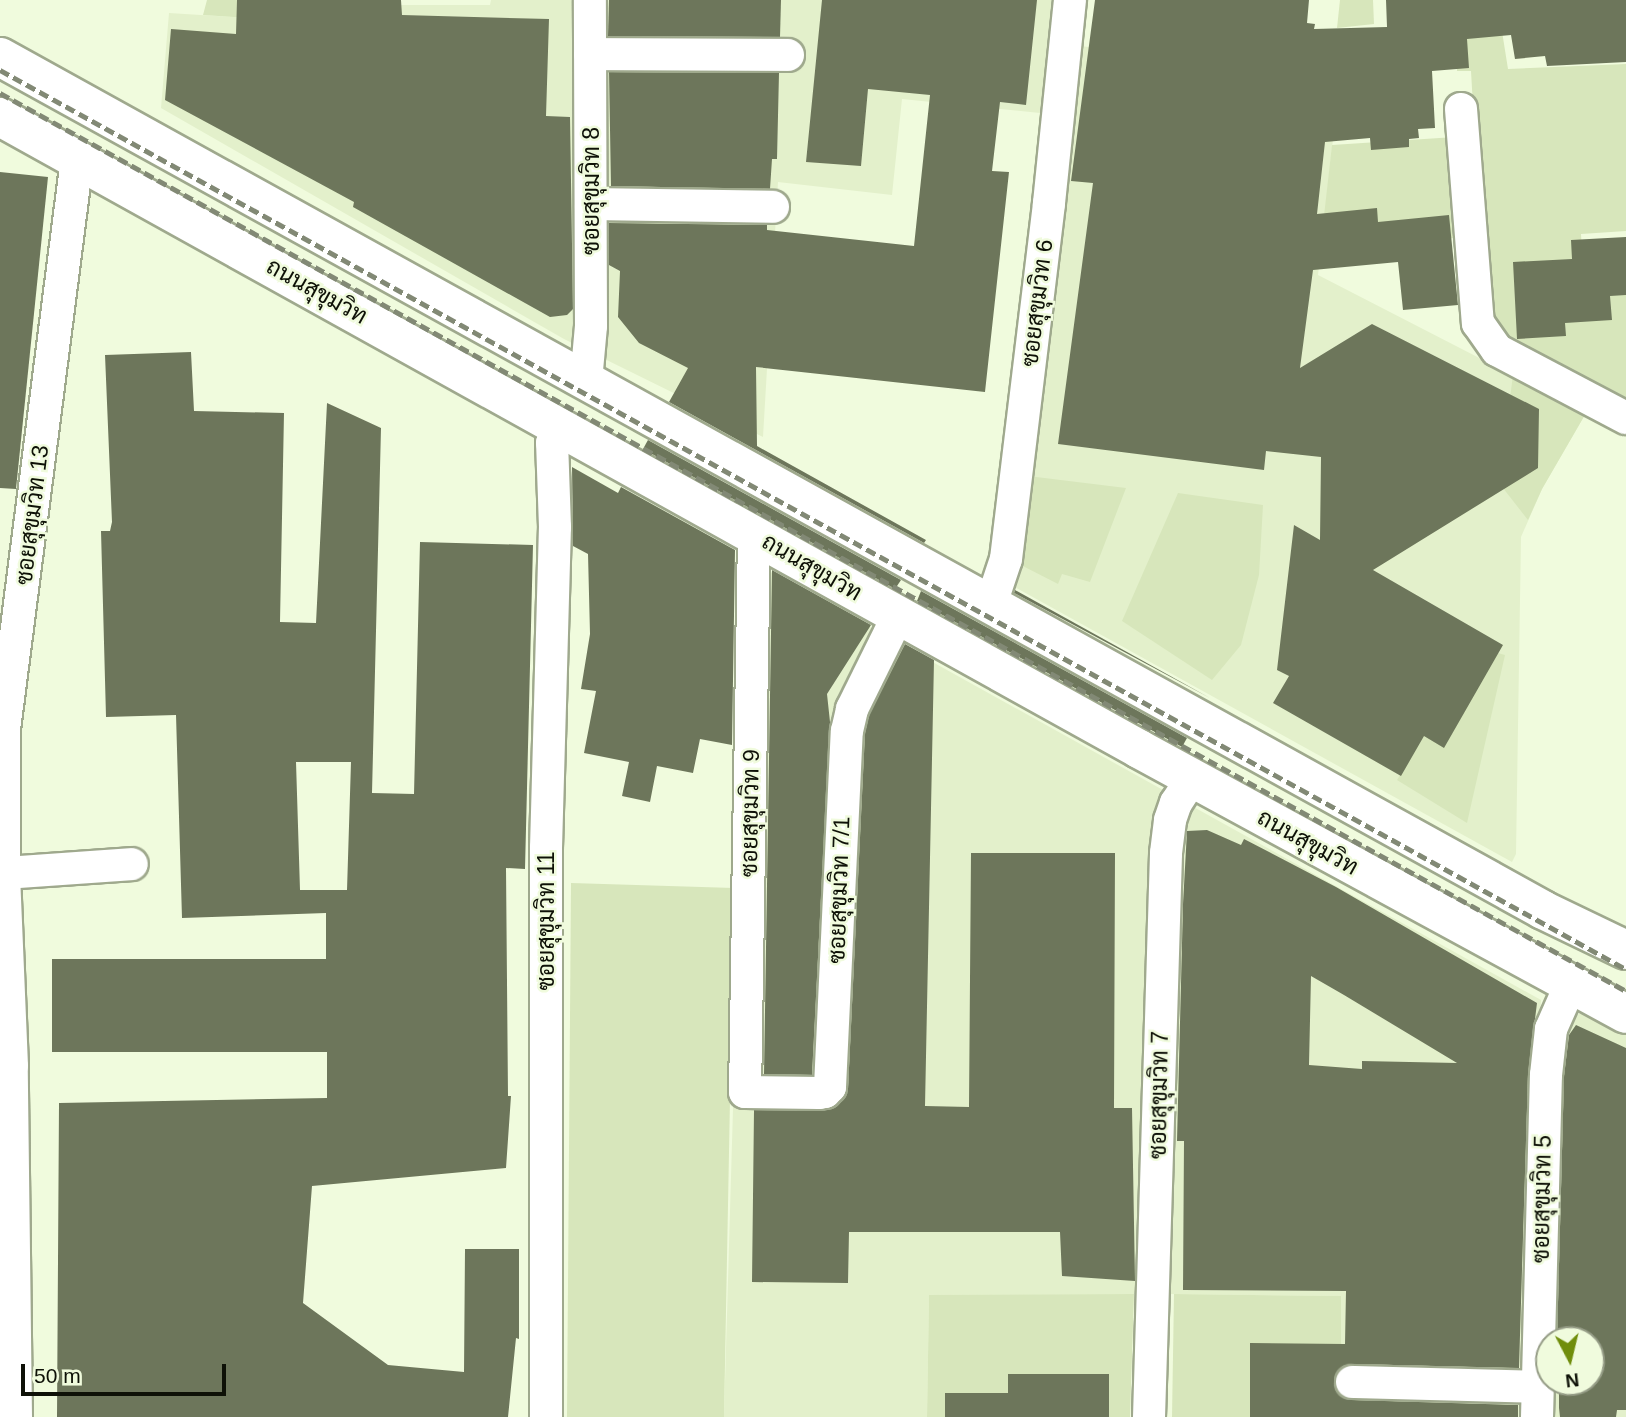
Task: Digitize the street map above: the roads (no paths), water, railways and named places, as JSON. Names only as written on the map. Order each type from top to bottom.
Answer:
[{"type":"main road","points":[[0,57],[1544,910],[1626,950]]},
{"type":"main road","name":"ถนนสุขุมวิท","points":[[0,117],[898,616],[1570,986],[1626,1014]]},
{"type":"main road","points":[[560,426],[586,381]]},
{"type":"street","name":"ซอยสุขุมวิท 8","points":[[586,381],[591,326],[590,0]]},
{"type":"street","name":"ซอยสุขุมวิท 6","points":[[991,604],[1006,559],[1049,202],[1070,0]]},
{"type":"street","points":[[590,54],[788,55]]},
{"type":"street","points":[[1461,109],[1478,323],[1497,350],[1626,418]]},
{"type":"street","name":"ซอยสุขุมวิท 13","points":[[16,1417],[12,1066],[4,873],[4,729],[77,160]]},
{"type":"street","points":[[591,204],[773,207]]},
{"type":"street","name":"ซอยสุขุมวิท 11","points":[[546,1417],[546,848],[555,527],[552,443],[560,426]]},
{"type":"street","name":"ซอยสุขุมวิท 9","points":[[745,1092],[754,534]]},
{"type":"street","name":"ซอยสุขุมวิท 7/1","points":[[745,1092],[825,1092],[830,1087],[847,731],[852,709],[898,616]]},
{"type":"street","name":"ซอยสุขุมวิท 7","points":[[1149,1417],[1166,853],[1170,820],[1192,778]]},
{"type":"street","points":[[4,873],[132,864]]},
{"type":"street","name":"ซอยสุขุมวิท 5","points":[[1537,1402],[1546,1074],[1550,1029],[1570,986]]},
{"type":"street","points":[[1352,1382],[1537,1402]]},
{"type":"railway","points":[[0,70],[1626,969]]},
{"type":"railway","points":[[0,93],[1626,991]]}]
